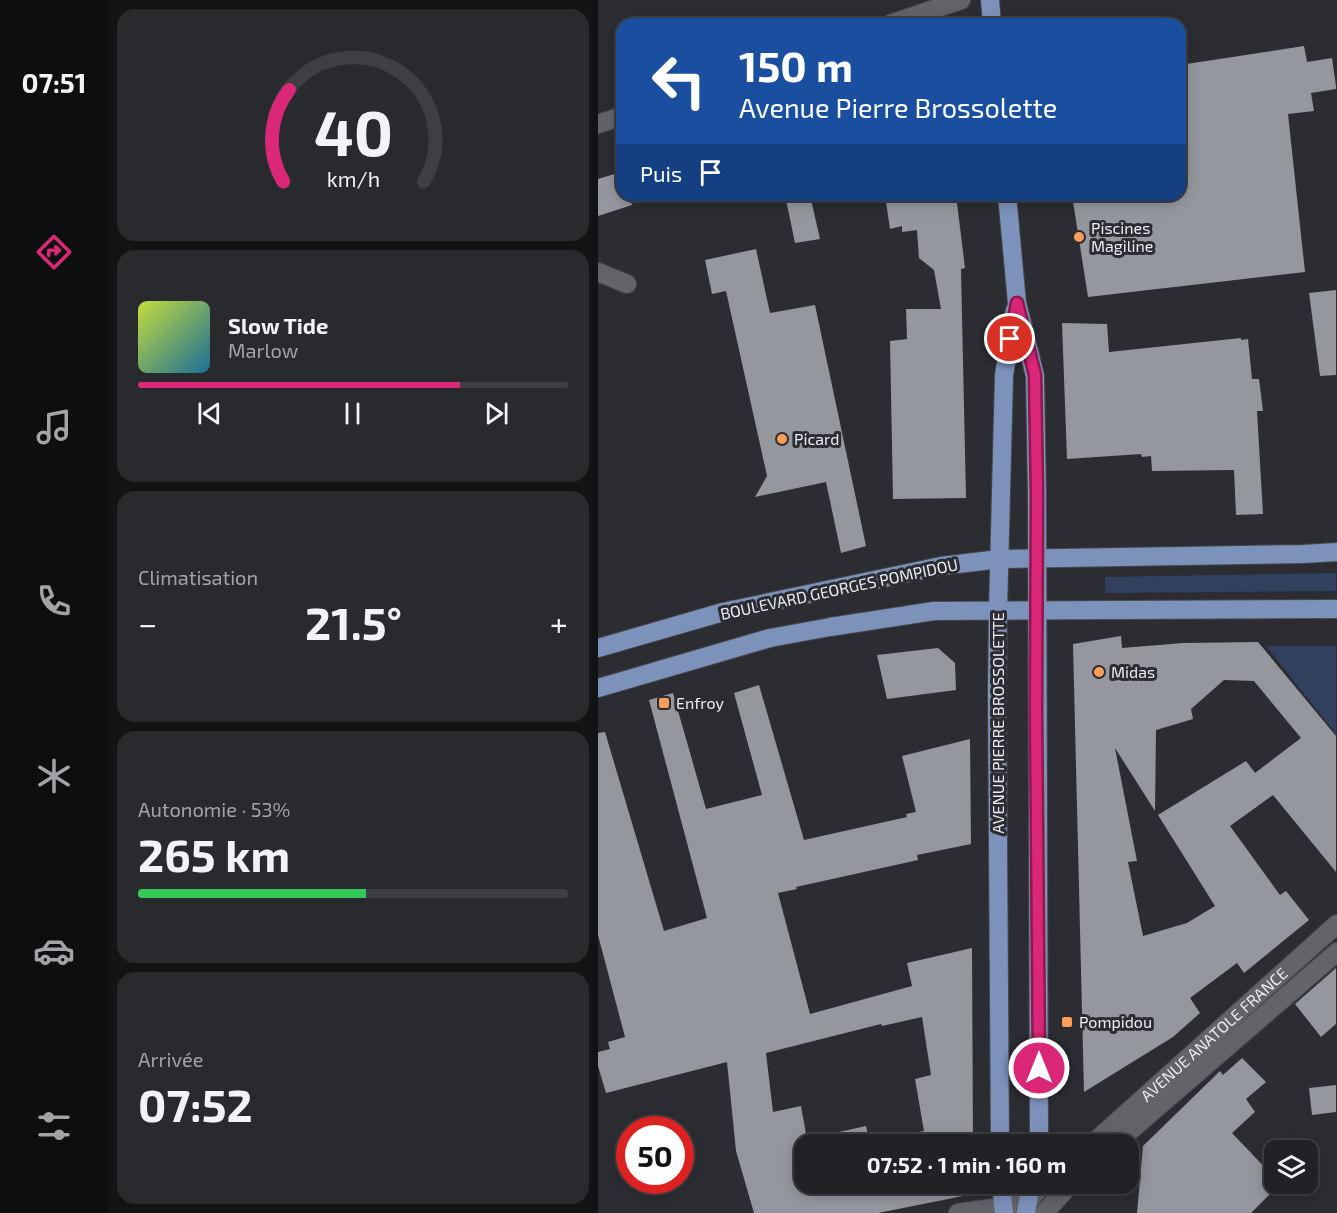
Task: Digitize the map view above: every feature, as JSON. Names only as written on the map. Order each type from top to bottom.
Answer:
[{"type":"main road","points":[[990,0],[992,18]]},
{"type":"main road","name":"AVENUE PIERRE BROSSOLETTE","points":[[1008,201],[1017,303],[1035,375],[1039,1134]]},
{"type":"main road","name":"AVENUE PIERRE BROSSOLETTE","points":[[1000,1134],[998,611],[1004,375],[1017,303]]},
{"type":"main road","name":"BOULEVARD GEORGES POMPIDOU","points":[[598,648],[723,612],[928,568],[1000,559],[1336,552]]},
{"type":"main road","name":"BOULEVARD GEORGES POMPIDOU","points":[[598,688],[770,638],[934,611],[1336,609]]},
{"type":"main road","points":[[1002,1194],[1003,1210]]},
{"type":"main road","points":[[1024,1210],[1028,1194]]},
{"type":"street","points":[[908,18],[961,0]]},
{"type":"street","points":[[598,124],[616,118]]},
{"type":"street","points":[[598,272],[628,284]]},
{"type":"street","name":"AVENUE ANATOLE FRANCE","points":[[1103,1134],[1336,924]]},
{"type":"street","name":"AVENUE ANATOLE FRANCE","points":[[1127,1134],[1336,952]]},
{"type":"street","points":[[958,1213],[1024,1210],[1036,1194]]},
{"type":"street","points":[[1044,1213],[1061,1194]]},
{"type":"shaded area","points":[[1336,573],[1336,591],[1105,593],[1105,577]]},
{"type":"shaded area","points":[[1266,646],[1336,646],[1336,734]]},
{"type":"building","points":[[1304,46],[1307,62],[1332,58],[1336,89],[1311,93],[1314,111],[1288,114],[1305,272],[1088,297],[1073,201],[1186,201],[1186,64]]},
{"type":"building","points":[[616,174],[616,201],[630,201],[632,205],[598,216],[598,179]]},
{"type":"building","points":[[786,201],[811,201],[820,239],[795,243]]},
{"type":"building","points":[[886,201],[957,201],[965,268],[961,269],[966,498],[893,499],[890,341],[907,339],[906,309],[941,309],[934,270],[919,258],[917,230],[902,232],[902,226],[890,229]]},
{"type":"building","points":[[756,249],[770,313],[815,305],[866,546],[841,553],[826,482],[755,497],[767,476],[726,291],[712,294],[705,260]]},
{"type":"building","points":[[1336,290],[1336,375],[1320,376],[1309,293]]},
{"type":"building","points":[[1062,323],[1107,324],[1109,352],[1248,339],[1252,379],[1259,379],[1263,411],[1257,411],[1263,514],[1236,515],[1234,470],[1152,471],[1151,456],[1142,457],[1141,454],[1067,459]]},
{"type":"building","points":[[1121,636],[1122,648],[1183,643],[1258,642],[1336,736],[1336,872],[1273,795],[1230,826],[1280,895],[1286,891],[1309,920],[1244,973],[1237,963],[1190,998],[1200,1013],[1173,1037],[1084,1092],[1073,644]],"holes":[[[1224,680],[1254,681],[1301,738],[1255,773],[1246,761],[1158,815],[1215,906],[1187,923],[1143,936],[1128,862],[1137,861],[1115,748],[1155,811],[1156,730],[1193,719],[1191,709]]]},
{"type":"building","points":[[938,648],[955,663],[956,690],[887,699],[877,655]]},
{"type":"building","points":[[759,685],[804,840],[907,817],[906,814],[916,812],[902,756],[970,739],[971,844],[917,855],[918,860],[778,893],[810,1014],[912,986],[907,963],[972,948],[973,1134],[919,1134],[919,1132],[924,1131],[915,1079],[931,1075],[922,1017],[882,1026],[881,1024],[766,1053],[773,1112],[801,1106],[806,1134],[794,1134],[794,1194],[973,1194],[878,1213],[754,1213],[736,1151],[727,1062],[606,1093],[598,1066],[598,1052],[610,1049],[608,1042],[625,1037],[598,935],[598,733],[605,732],[664,931],[707,918],[649,700],[673,693],[706,809],[762,795],[734,693]]},
{"type":"building","points":[[1336,968],[1336,1024],[1321,1037],[1295,1004]]},
{"type":"building","points":[[1242,1058],[1266,1082],[1246,1099],[1255,1112],[1232,1133],[1264,1167],[1264,1194],[1270,1194],[1251,1213],[1137,1213],[1143,1146],[1220,1071],[1223,1075]]},
{"type":"building","points":[[1336,1085],[1336,1112],[1312,1115],[1309,1088]]},
{"type":"building","points":[[866,1126],[868,1134],[830,1134]]},
{"type":"place","name":"Piscines Magiline","points":[[1079,237]]},
{"type":"place","name":"Picard","points":[[782,439]]},
{"type":"place","name":"Midas","points":[[1099,672]]},
{"type":"place","name":"Enfroy","points":[[664,703]]},
{"type":"place","name":"Pompidou","points":[[1067,1022]]},
{"type":"route","points":[[1010,339],[1017,303],[1035,375],[1039,1068]]}]
